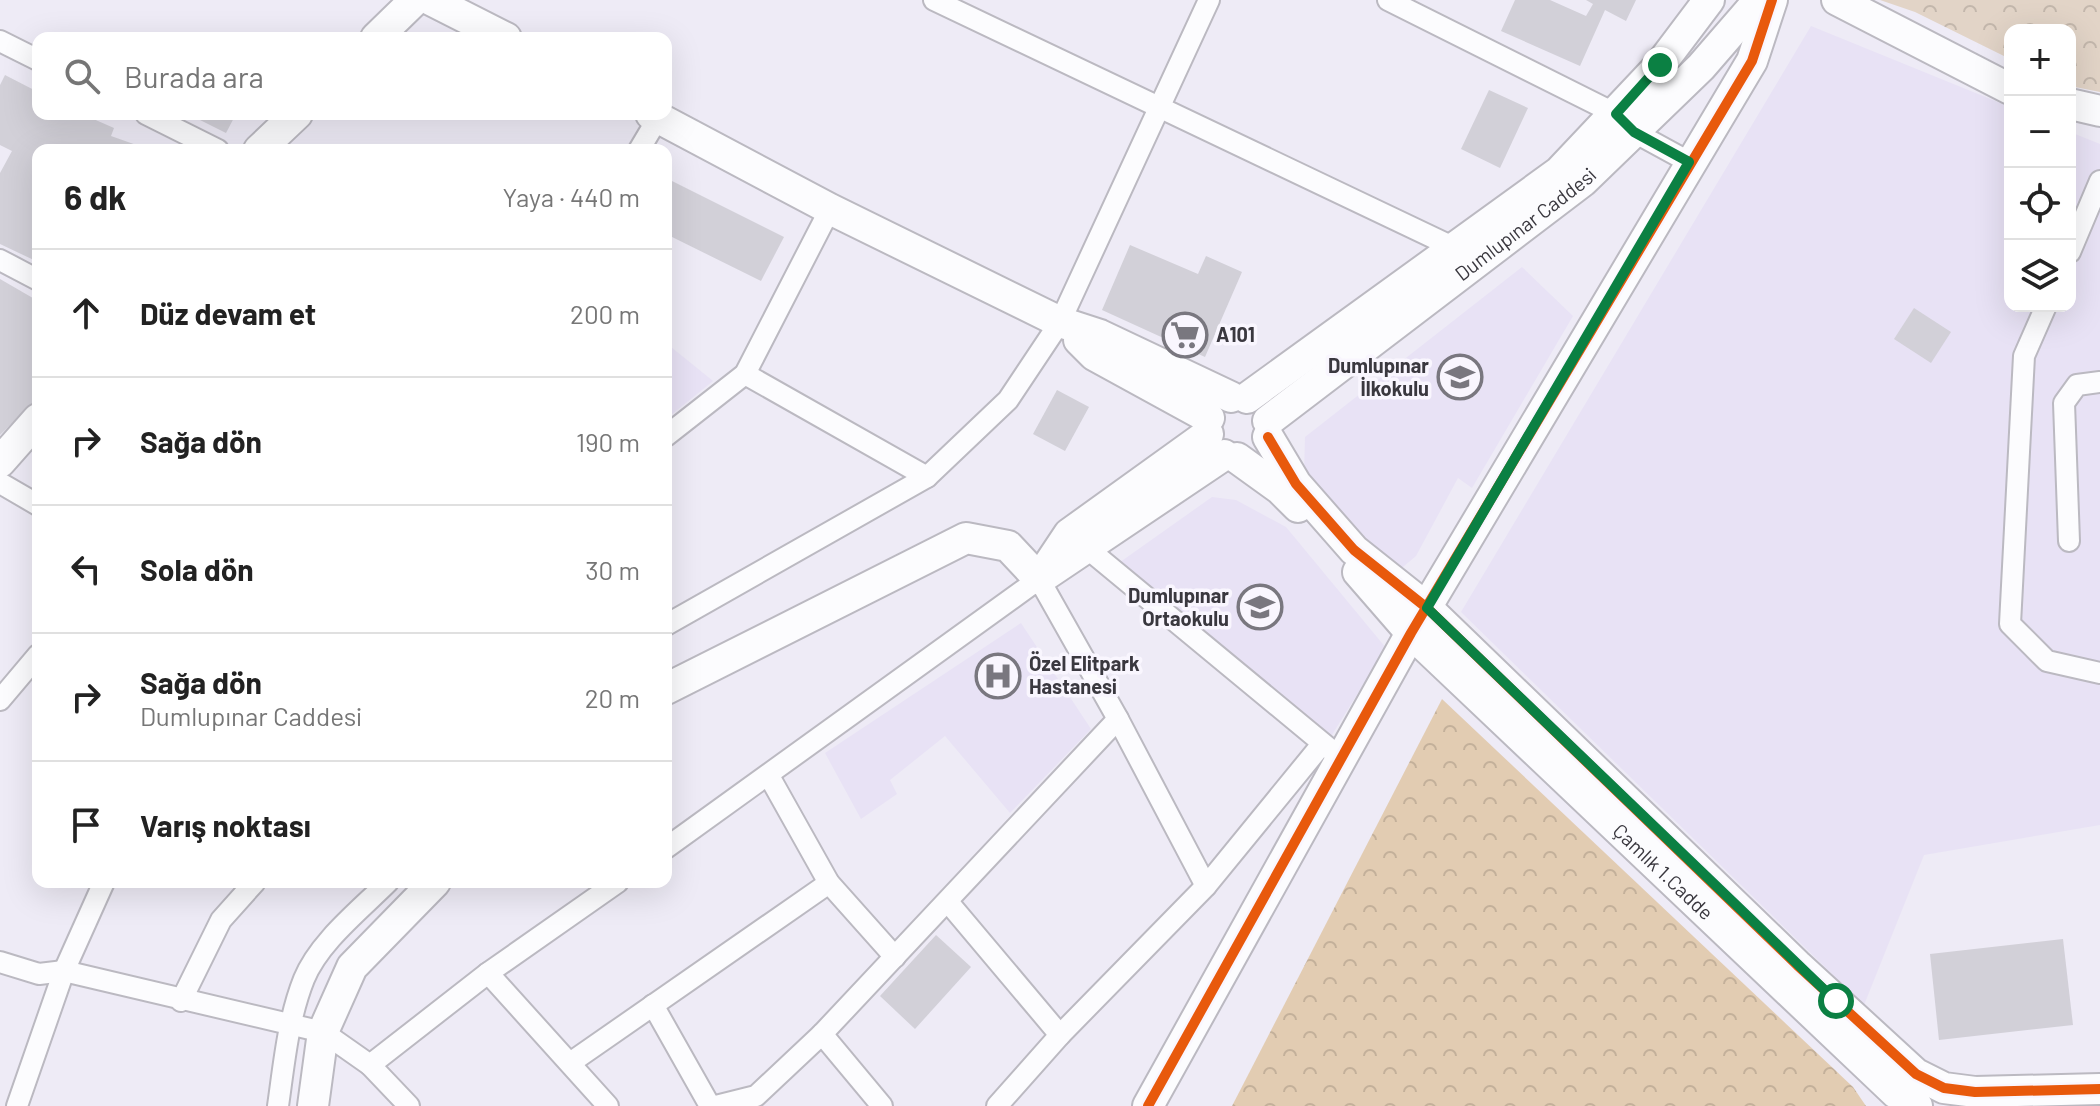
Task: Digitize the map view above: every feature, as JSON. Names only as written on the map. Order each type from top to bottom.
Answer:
[{"type":"street","points":[[382,32],[415,0]]},
{"type":"street","points":[[934,0],[1455,248]]},
{"type":"street","points":[[672,622],[927,477],[1008,400],[1060,322],[1209,0]]},
{"type":"street","points":[[1388,0],[1625,123],[1689,162]]},
{"type":"street","name":"Dumlupınar Caddesi","points":[[1268,429],[1583,181],[1709,0]]},
{"type":"street","name":"Dumlupınar Caddesi","points":[[1239,397],[1455,248],[1625,123],[1712,55],[1759,0]]},
{"type":"street","points":[[1148,1106],[1333,752],[1427,608],[1689,162],[1752,61],[1772,0]]},
{"type":"street","points":[[1845,2],[2004,86]]},
{"type":"street","points":[[447,3],[496,32]]},
{"type":"street","points":[[0,41],[32,57]]},
{"type":"street","points":[[2076,105],[2100,111]]},
{"type":"street","points":[[158,120],[206,144]]},
{"type":"street","points":[[265,144],[291,120]]},
{"type":"street","points":[[642,144],[652,120]]},
{"type":"street","points":[[662,120],[830,209],[1060,322],[1100,335],[1261,406],[1268,429],[1296,484],[1354,550],[1427,608],[1797,965],[1916,1074],[1944,1088],[1975,1092],[2100,1089]]},
{"type":"street","points":[[2075,240],[2100,181]]},
{"type":"street","points":[[672,431],[745,374],[830,209]]},
{"type":"street","points":[[0,260],[32,277]]},
{"type":"street","points":[[2043,312],[2024,356],[2010,624],[2047,661],[2100,673]]},
{"type":"street","name":"Çamlık 1.Cadde","points":[[1060,322],[1094,355],[1219,442],[1280,489],[1337,547],[1411,633],[1694,905],[1896,1093],[1917,1106]]},
{"type":"street","points":[[745,374],[927,477]]},
{"type":"street","points":[[2069,541],[2064,403],[2077,385],[2100,382]]},
{"type":"street","points":[[1219,442],[1217,405],[1239,397]]},
{"type":"street","points":[[0,462],[32,426]]},
{"type":"street","points":[[1039,579],[1069,534],[1219,442],[1261,448],[1268,429]]},
{"type":"street","points":[[672,844],[769,776],[907,672],[1039,579],[1088,549],[1219,442]]},
{"type":"street","points":[[0,483],[32,502]]},
{"type":"street","points":[[672,686],[966,538],[1008,546],[1039,579],[1118,719],[1206,886]]},
{"type":"street","points":[[1088,549],[1333,752]]},
{"type":"street","points":[[0,700],[32,662]]},
{"type":"street","points":[[716,1106],[756,1096],[822,1034],[1118,719]]},
{"type":"street","points":[[997,1106],[1060,1035],[1333,752]]},
{"type":"street","points":[[769,776],[829,883],[895,957]]},
{"type":"street","points":[[570,1063],[829,883]]},
{"type":"street","points":[[17,1106],[64,971],[101,888]]},
{"type":"street","points":[[181,1001],[221,920],[250,888]]},
{"type":"street","points":[[278,1106],[290,1027],[304,977],[334,935],[382,888]]},
{"type":"street","points":[[313,1106],[323,1032],[352,967],[429,888]]},
{"type":"street","points":[[370,1065],[488,973],[609,888]]},
{"type":"street","points":[[948,902],[1060,1035]]},
{"type":"street","points":[[0,962],[39,974],[64,971],[290,1027],[323,1032],[370,1065],[409,1106]]},
{"type":"street","points":[[488,973],[608,1106]]},
{"type":"street","points":[[653,1005],[710,1106]]},
{"type":"street","points":[[822,1034],[882,1106]]},
{"type":"shaded area","points":[[1811,26],[2004,105],[2004,312],[2076,312],[2076,134],[2100,144],[2100,825],[1924,855],[1864,1005],[1461,612]]},
{"type":"shaded area","name":"Dumlupınar İlkokulu","points":[[1522,267],[1573,316],[1472,488],[1458,478],[1416,556],[1397,572],[1320,506],[1304,474],[1305,437]]},
{"type":"shaded area","points":[[672,348],[713,381],[672,414]]},
{"type":"shaded area","name":"Dumlupınar Ortaokulu","points":[[1212,497],[1236,500],[1286,527],[1386,648],[1330,738],[1116,565]]},
{"type":"shaded area","name":"Özel Elitpark Hastanesi","points":[[1021,623],[1091,729],[1010,813],[945,736],[890,780],[897,794],[861,819],[825,753]]},
{"type":"green space","points":[[1880,0],[2100,0],[2100,92],[2076,87],[2076,24],[2004,24],[2004,56],[1915,12]]},
{"type":"green space","points":[[1442,699],[1853,1087],[1866,1106],[1232,1106]]},
{"type":"building","points":[[1515,0],[1550,0],[1586,16],[1593,4],[1586,0],[1636,0],[1626,21],[1605,10],[1580,66],[1501,31]]},
{"type":"building","points":[[5,75],[32,89],[32,120],[96,120],[114,128],[111,136],[134,144],[32,144],[32,259],[0,244],[0,173],[12,151],[0,145],[0,85]]},
{"type":"building","points":[[1489,90],[1528,108],[1500,168],[1461,149]]},
{"type":"building","points":[[200,120],[233,120],[226,133]]},
{"type":"building","points":[[672,181],[784,237],[761,281],[672,237]]},
{"type":"building","points":[[1130,245],[1198,274],[1206,256],[1242,272],[1205,357],[1102,310]]},
{"type":"building","points":[[0,279],[32,298],[32,404],[0,435]]},
{"type":"building","points":[[1914,308],[1951,332],[1931,363],[1894,339]]},
{"type":"building","points":[[1057,390],[1089,407],[1065,451],[1033,434]]},
{"type":"building","points":[[936,935],[971,967],[915,1029],[880,996]]},
{"type":"building","points":[[2063,939],[2073,1025],[1939,1040],[1930,954]]},
{"type":"cycle path","points":[[1148,1106],[1411,633],[1752,61],[1772,0]]},
{"type":"cycle path","points":[[1268,437],[1296,484],[1354,550],[1427,608],[1797,965],[1916,1074],[1944,1088],[1975,1092],[2100,1089]]},
{"type":"place","name":"A101","points":[[1185,335]]},
{"type":"place","name":"Dumlupınar İlkokulu","points":[[1460,377]]},
{"type":"place","name":"Dumlupınar Ortaokulu","points":[[1260,607]]},
{"type":"place","name":"Özel Elitpark Hastanesi","points":[[998,676]]},
{"type":"route","points":[[1660,65],[1616,114],[1634,132],[1689,162],[1427,608],[1836,1001]]}]
